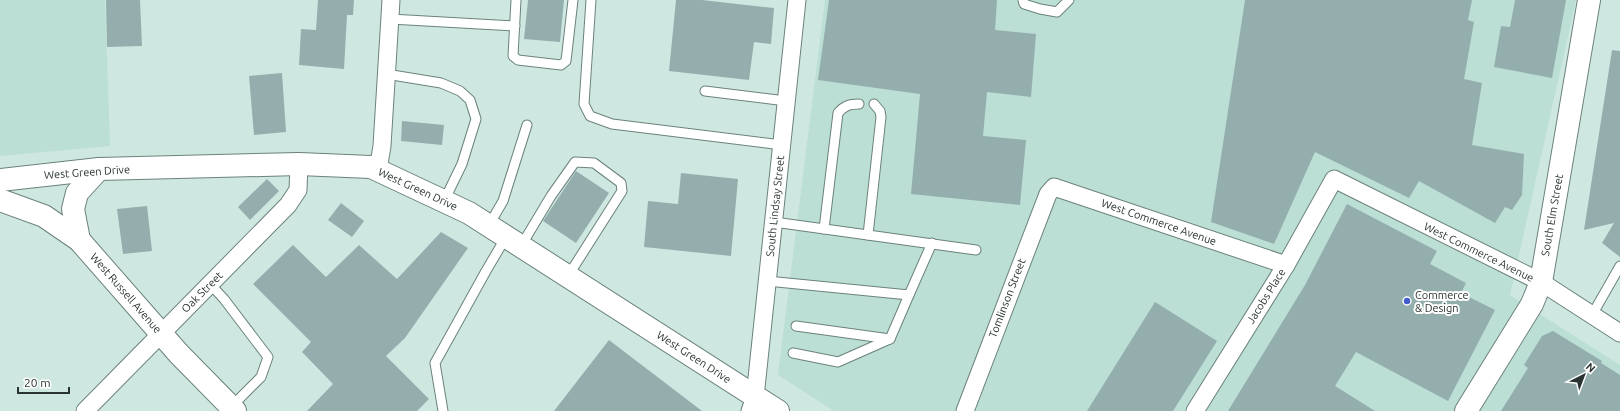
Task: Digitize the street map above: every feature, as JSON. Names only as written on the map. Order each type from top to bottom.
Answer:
[{"type":"main road","name":"South Elm Street","points":[[1466,411],[1532,304],[1541,282],[1589,0]]},
{"type":"main road","name":"West Green Drive","points":[[0,180],[99,169],[299,164],[371,167],[469,213],[568,276],[753,404],[778,411]]},
{"type":"main road","points":[[79,240],[73,209],[77,193],[99,169]]},
{"type":"main road","name":"West Russell Avenue","points":[[0,200],[44,216],[79,240],[179,354],[233,409]]},
{"type":"street","points":[[378,170],[382,146],[392,0]]},
{"type":"street","name":"South Lindsay Street","points":[[753,404],[797,0]]},
{"type":"street","name":"Oak Street","points":[[85,411],[288,205],[298,190],[299,164]]},
{"type":"street","name":"West Commerce Avenue","points":[[1334,179],[1541,282],[1620,333]]},
{"type":"street","name":"Jacobs Place","points":[[1195,411],[1286,265],[1334,179]]},
{"type":"street","name":"West Commerce Avenue","points":[[1054,187],[1286,265]]},
{"type":"street","name":"Tomlinson Street","points":[[965,411],[1048,194],[1054,187]]},
{"type":"lane","points":[[516,0],[513,56],[518,60],[561,65],[566,61],[573,0]]},
{"type":"lane","points":[[591,0],[584,104],[590,116],[612,124],[782,144]]},
{"type":"lane","points":[[1023,0],[1024,4],[1040,10],[1057,12],[1069,0]]},
{"type":"lane","points":[[390,19],[515,26]]},
{"type":"lane","points":[[386,74],[441,83],[460,91],[470,100],[476,119],[462,164],[444,201]]},
{"type":"lane","points":[[704,91],[786,101]]},
{"type":"lane","points":[[824,229],[838,113],[849,104],[859,104]]},
{"type":"lane","points":[[868,235],[881,116],[880,111],[874,104]]},
{"type":"lane","points":[[489,225],[503,201],[528,124]]},
{"type":"lane","points":[[443,411],[435,363],[486,271],[514,242],[551,196],[575,162],[594,163],[621,183],[622,191],[568,276]]},
{"type":"lane","points":[[774,222],[976,250]]},
{"type":"lane","points":[[793,353],[838,362],[890,339],[932,243]]},
{"type":"lane","points":[[1592,315],[1620,266]]},
{"type":"lane","points":[[767,281],[909,295]]},
{"type":"lane","points":[[210,284],[224,299],[268,357],[261,377],[233,409]]},
{"type":"lane","points":[[796,326],[890,339]]},
{"type":"shaded area","points":[[0,0],[105,0],[110,146],[0,156]]},
{"type":"shaded area","points":[[825,0],[1576,0],[1510,295],[1620,365],[1620,411],[834,411],[778,375]]},
{"type":"building","points":[[106,0],[140,0],[142,46],[107,47]]},
{"type":"building","points":[[318,0],[354,0],[353,15],[347,15],[344,69],[299,65],[301,29],[316,30]]},
{"type":"building","points":[[528,0],[564,0],[560,42],[524,39]]},
{"type":"building","points":[[676,0],[702,0],[774,8],[771,44],[754,42],[749,80],[669,71]]},
{"type":"building","points":[[829,0],[997,0],[995,30],[1036,34],[1031,97],[987,92],[983,136],[1026,140],[1020,205],[911,194],[920,94],[818,80]]},
{"type":"building","points":[[1245,0],[1472,0],[1468,20],[1474,22],[1464,79],[1482,83],[1472,145],[1524,154],[1522,195],[1512,210],[1505,207],[1495,223],[1419,181],[1409,198],[1315,152],[1274,244],[1211,222]]},
{"type":"building","points":[[1515,0],[1566,0],[1552,78],[1494,67],[1501,26],[1510,27]]},
{"type":"building","points":[[1612,50],[1620,51],[1620,257],[1602,243],[1614,223],[1584,230]]},
{"type":"building","points":[[282,73],[286,132],[254,135],[249,76]]},
{"type":"building","points":[[402,121],[444,125],[442,145],[401,141]]},
{"type":"building","points":[[576,171],[609,193],[576,243],[543,221]]},
{"type":"building","points":[[681,173],[738,179],[731,256],[644,247],[648,201],[678,204]]},
{"type":"building","points":[[267,179],[279,191],[250,220],[238,207]]},
{"type":"building","points":[[341,203],[364,221],[352,237],[328,220]]},
{"type":"building","name":"Commerce & Design","points":[[1347,204],[1437,251],[1430,264],[1466,283],[1461,293],[1495,310],[1448,401],[1356,352],[1335,386],[1375,411],[1228,411],[1305,285]]},
{"type":"building","points":[[147,206],[152,251],[123,254],[117,209]]},
{"type":"building","points":[[441,232],[468,248],[405,338],[386,356],[429,399],[417,411],[307,411],[333,384],[302,352],[311,342],[253,284],[293,245],[326,277],[359,245],[397,279]]},
{"type":"building","points":[[1155,302],[1217,341],[1173,411],[1087,411]]},
{"type":"building","points":[[1553,331],[1602,361],[1601,363],[1620,375],[1620,411],[1501,411],[1528,368],[1524,365],[1542,336]]},
{"type":"building","points":[[609,340],[702,411],[554,411]]},
{"type":"place","name":"Commerce & Design","points":[[1407,301]]}]
